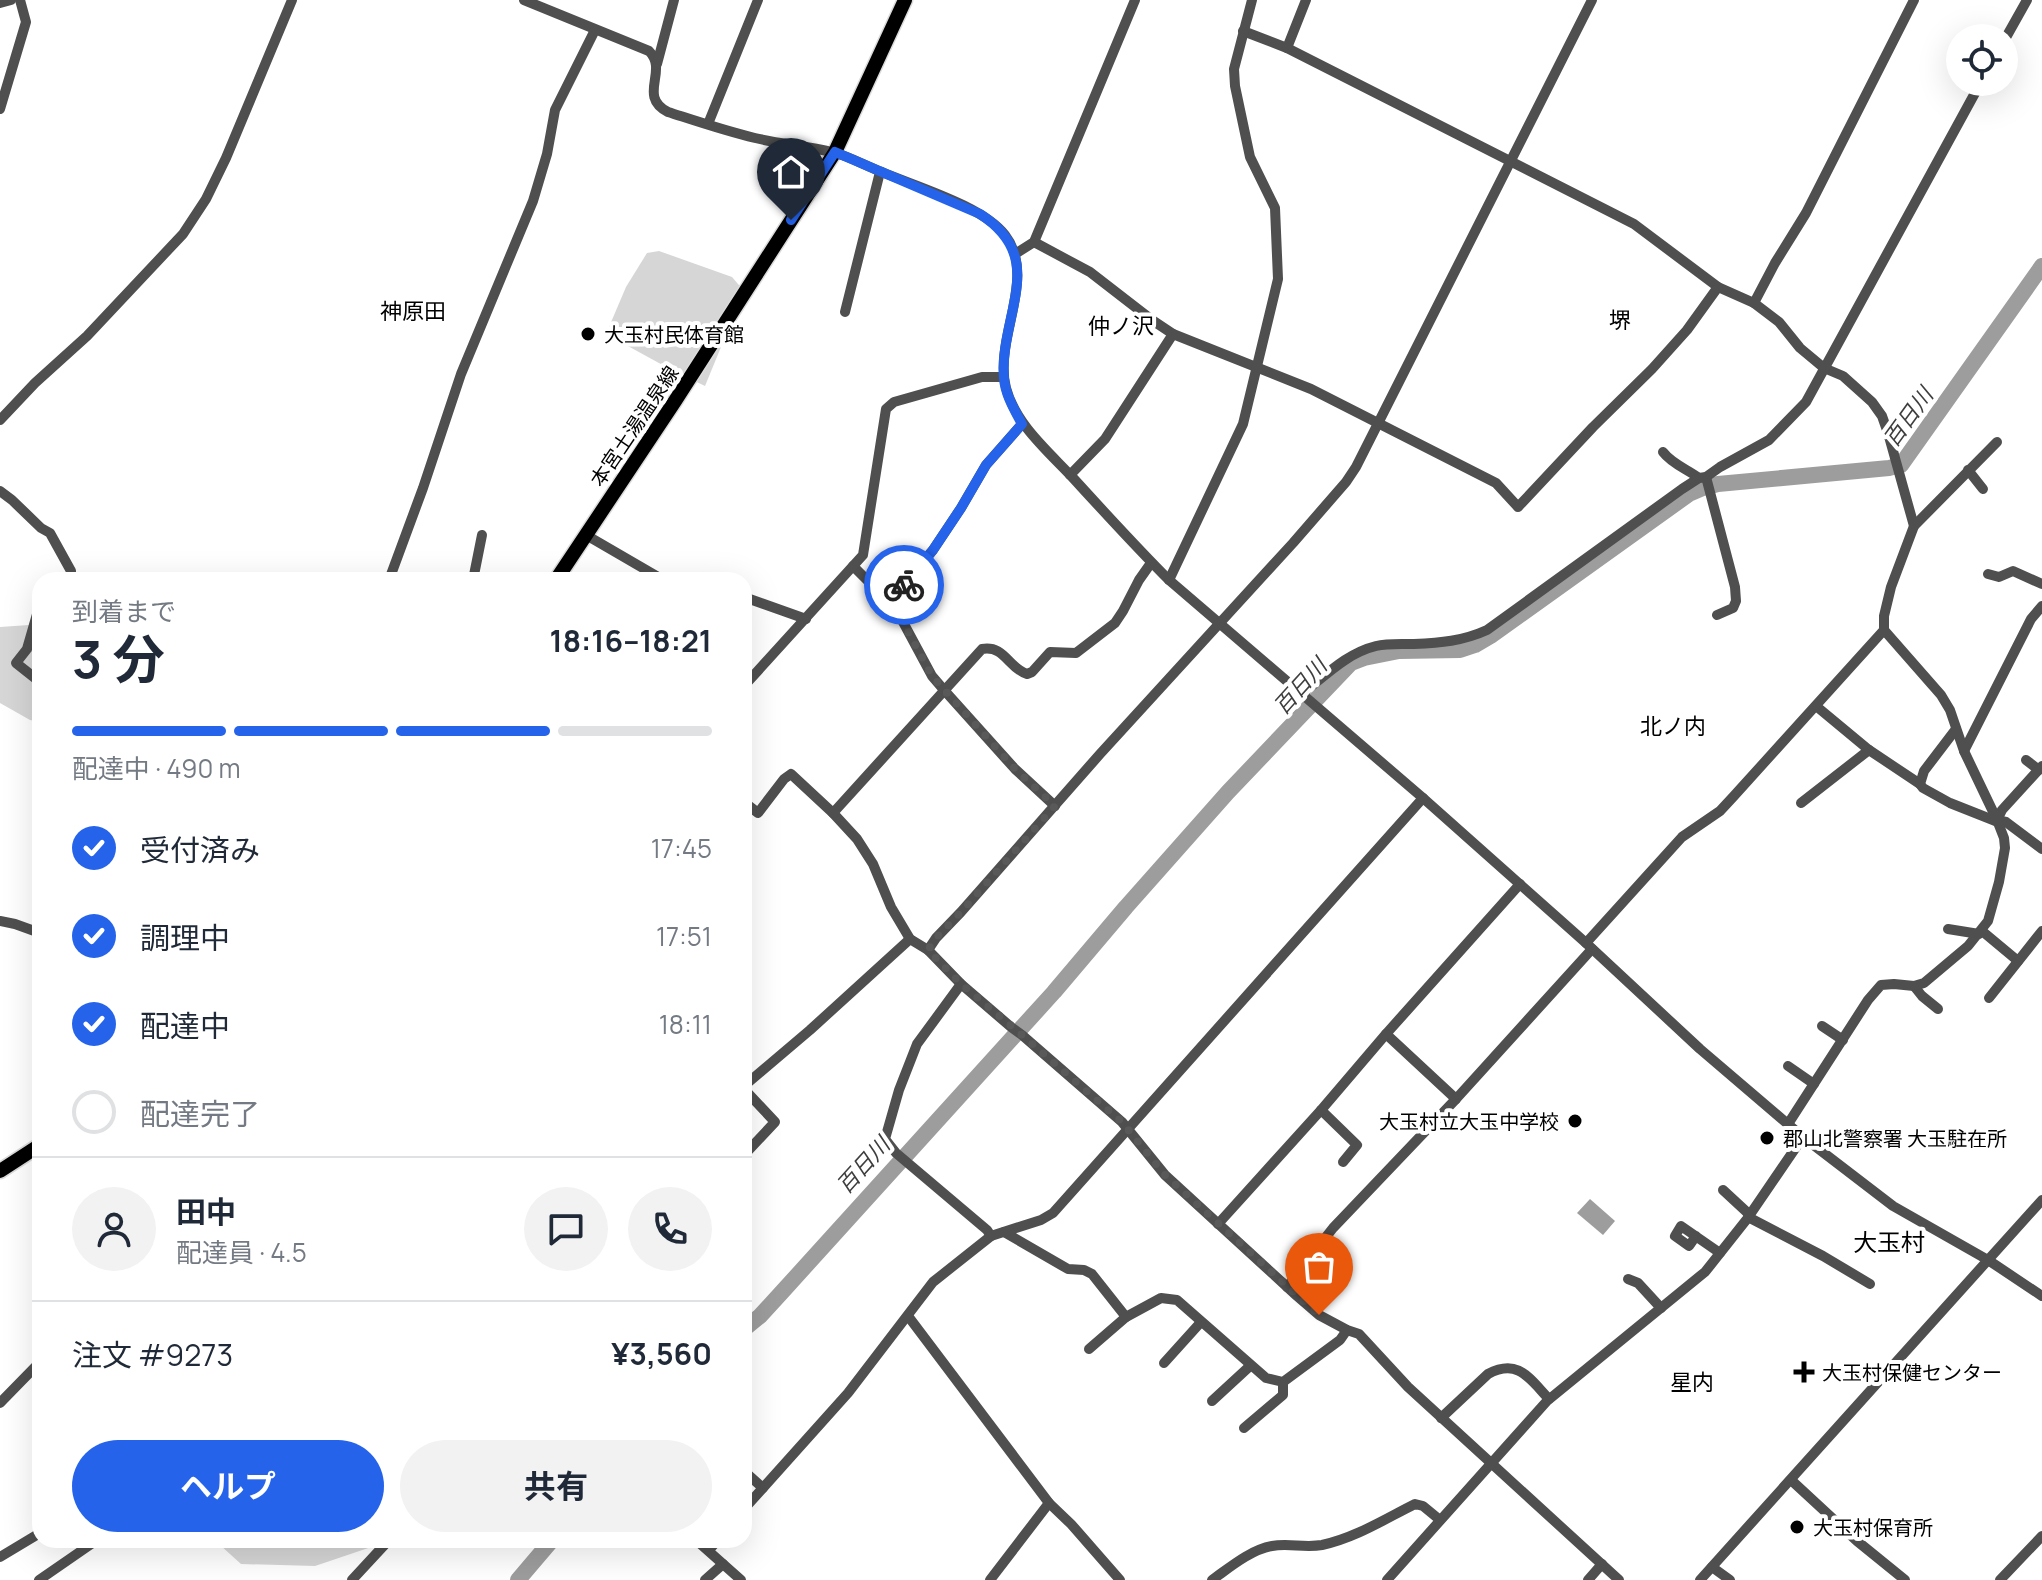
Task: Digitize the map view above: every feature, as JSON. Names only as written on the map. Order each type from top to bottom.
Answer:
[{"type":"main road","name":"本宮土湯温泉線","points":[[561,572],[835,152],[905,0]]},
{"type":"main road","points":[[0,1171],[32,1150]]},
{"type":"street","points":[[0,3],[11,0]]},
{"type":"street","points":[[0,109],[26,22],[20,0]]},
{"type":"street","points":[[0,420],[87,336],[183,234],[206,199],[226,158],[292,0]]},
{"type":"street","points":[[524,0],[649,51],[655,57],[657,67]]},
{"type":"street","points":[[674,0],[657,67],[653,96],[657,105],[668,112],[754,138],[835,152],[991,220],[1006,236],[1018,267],[1004,377],[1009,398],[1022,424],[1151,563],[1423,798],[1700,1049],[1803,1137],[1893,1206],[1988,1260],[2042,1296]]},
{"type":"street","points":[[708,124],[758,0]]},
{"type":"street","points":[[1015,254],[1034,242],[1135,0]]},
{"type":"street","points":[[1169,580],[1243,424],[1278,279],[1275,208],[1250,157],[1235,86],[1234,69],[1252,0]]},
{"type":"street","points":[[1287,48],[1306,0]]},
{"type":"street","points":[[928,950],[1346,482],[1592,0]]},
{"type":"street","points":[[1754,303],[1806,213],[1914,0]]},
{"type":"street","points":[[2014,24],[2027,0]]},
{"type":"street","points":[[392,572],[461,374],[533,201],[547,154],[555,110],[595,30]]},
{"type":"street","points":[[1243,31],[1287,48],[1634,224],[1718,287],[1754,303],[1779,322],[1800,348],[1824,368],[1843,376],[1872,402],[1882,416],[1914,526]]},
{"type":"street","points":[[1306,696],[1340,663],[1358,651],[1378,645],[1452,642],[1487,630],[1682,489],[1706,482],[1720,467],[1769,440],[1774,429],[1806,402],[1973,96]]},
{"type":"street","points":[[845,312],[880,172]]},
{"type":"street","points":[[1034,242],[1090,272],[1173,334],[1311,389],[1496,483],[1518,507],[1652,369],[1687,330],[1718,287]]},
{"type":"street","points":[[1070,475],[1105,439],[1173,334]]},
{"type":"street","points":[[752,677],[863,555],[886,409],[894,402],[982,377],[1004,377]]},
{"type":"street","points":[[890,602],[933,550],[986,465],[1022,424]]},
{"type":"street","points":[[1788,1124],[1868,1000],[1881,985],[1914,986],[1924,983],[1968,946],[1988,921],[1993,905],[2005,848],[1998,821],[1964,751],[1950,710],[1941,695],[1884,630],[1884,616],[1904,548],[1914,526],[1997,442]]},
{"type":"street","points":[[1663,452],[1673,462],[1706,482],[1735,587],[1733,608],[1717,615]]},
{"type":"street","points":[[1968,470],[1983,489]]},
{"type":"street","points":[[0,491],[50,533],[71,572]]},
{"type":"street","points":[[475,572],[482,535]]},
{"type":"street","points":[[586,535],[650,572]]},
{"type":"street","points":[[833,813],[982,649],[996,649],[1025,674],[1032,672],[1050,652],[1073,654],[1081,651],[1118,618],[1151,563]]},
{"type":"street","points":[[853,566],[896,609],[932,676],[1015,769],[1055,806]]},
{"type":"street","points":[[1988,574],[1999,577],[2013,571],[2042,584]]},
{"type":"street","points":[[752,600],[806,619]]},
{"type":"street","points":[[1964,751],[2031,619],[2042,606]]},
{"type":"street","points":[[1287,1287],[1333,1228],[1456,1099],[1682,837],[1720,811],[1884,630]]},
{"type":"street","points":[[32,632],[27,649],[16,663],[32,676]]},
{"type":"street","points":[[1816,706],[1869,750],[1923,788],[1950,803],[2006,822],[2042,849]]},
{"type":"street","points":[[1920,784],[1924,771],[1956,729]]},
{"type":"street","points":[[1801,803],[1869,750]]},
{"type":"street","points":[[1998,821],[2002,810],[2040,768],[2026,760]]},
{"type":"street","points":[[752,808],[758,813],[791,774],[857,839],[873,864],[891,907],[910,939],[928,950],[961,984],[1127,1129],[1165,1175],[1287,1287],[1319,1315],[1359,1334],[1408,1387],[1619,1580]]},
{"type":"street","points":[[752,1500],[848,1393],[933,1282],[991,1236],[1053,1213],[1423,798]]},
{"type":"street","points":[[1218,1224],[1520,884]]},
{"type":"street","points":[[0,921],[32,930]]},
{"type":"street","points":[[1948,929],[1980,932],[2018,961]]},
{"type":"street","points":[[1989,998],[2042,931]]},
{"type":"street","points":[[752,1081],[910,939]]},
{"type":"street","points":[[961,984],[917,1044],[885,1139],[896,1153],[991,1236]]},
{"type":"street","points":[[1914,986],[1938,1009]]},
{"type":"street","points":[[1822,1026],[1843,1040]]},
{"type":"street","points":[[1386,1034],[1456,1099]]},
{"type":"street","points":[[1788,1066],[1814,1084]]},
{"type":"street","points":[[752,1097],[775,1122],[752,1146]]},
{"type":"street","points":[[1321,1110],[1357,1145],[1343,1162]]},
{"type":"street","points":[[1387,1580],[1549,1399],[1705,1272],[1749,1216],[1803,1137]]},
{"type":"street","points":[[1723,1190],[1749,1216],[1870,1284]]},
{"type":"street","points":[[1700,1580],[2042,1200]]},
{"type":"street","points":[[1004,1232],[1068,1269],[1092,1274],[1126,1317]]},
{"type":"street","points":[[1696,1236],[1720,1253]]},
{"type":"street","points":[[1628,1279],[1638,1283],[1661,1308]]},
{"type":"street","points":[[1089,1349],[1126,1317],[1156,1299],[1168,1298],[1177,1300],[1266,1378],[1283,1382],[1340,1340],[1347,1330]]},
{"type":"street","points":[[908,1316],[1049,1503],[1120,1580]]},
{"type":"street","points":[[1164,1363],[1201,1322]]},
{"type":"street","points":[[1212,1401],[1250,1366]]},
{"type":"street","points":[[1441,1418],[1496,1369],[1515,1368],[1524,1373],[1549,1399]]},
{"type":"street","points":[[0,1403],[32,1374]]},
{"type":"street","points":[[1244,1428],[1283,1395],[1283,1382]]},
{"type":"street","points":[[752,1478],[763,1488]]},
{"type":"street","points":[[1791,1480],[1892,1576],[1905,1580]]},
{"type":"street","points":[[990,1580],[1049,1503]]},
{"type":"street","points":[[1212,1580],[1239,1561],[1270,1546],[1324,1544],[1360,1533],[1415,1504],[1423,1506],[1440,1520]]},
{"type":"street","points":[[2000,1580],[2042,1536]]},
{"type":"street","points":[[0,1557],[32,1538]]},
{"type":"street","points":[[39,1580],[85,1548]]},
{"type":"street","points":[[352,1580],[382,1548]]},
{"type":"street","points":[[706,1548],[741,1580]]},
{"type":"street","points":[[705,1580],[723,1564]]},
{"type":"street","points":[[1588,1580],[1602,1564]]},
{"type":"street","points":[[1712,1567],[1730,1580]]},
{"type":"shaded area","points":[[659,251],[732,277],[744,291],[705,386],[606,334],[626,287],[647,253]]},
{"type":"shaded area","points":[[32,626],[32,720],[0,703],[0,627]]},
{"type":"shaded area","points":[[1590,1199],[1615,1221],[1603,1235],[1577,1213]]},
{"type":"shaded area","points":[[223,1548],[368,1548],[315,1566],[241,1564]]},
{"type":"waterway","name":"百日川","points":[[752,1322],[1054,992],[1228,792],[1351,663],[1399,651],[1460,650],[1475,645],[1689,494],[1703,488],[1901,465],[2042,266]]},
{"type":"waterway","name":"百日川","points":[[518,1580],[545,1548]]},
{"type":"way so far","points":[[904,585],[890,602],[932,676],[1015,769],[1055,806],[928,950],[961,984],[1122,1122],[1165,1175],[1319,1315]]},
{"type":"place","name":"大玉村民体育館","points":[[588,334]]},
{"type":"place","name":"大玉村立大玉中学校","points":[[1575,1121]]},
{"type":"place","name":"郡山北警察署 大玉駐在所","points":[[1767,1138]]},
{"type":"place","name":"大玉村保健センター","points":[[1804,1372]]},
{"type":"place","name":"大玉村保育所","points":[[1797,1527]]},
{"type":"district","name":"神原田","points":[[413,311]]},
{"type":"district","name":"堺","points":[[1620,320]]},
{"type":"district","name":"仲ノ沢","points":[[1121,326]]},
{"type":"district","name":"北ノ内","points":[[1673,726]]},
{"type":"district","name":"大玉村","points":[[1889,1241]]},
{"type":"district","name":"星内","points":[[1692,1382]]},
{"type":"route","points":[[791,220],[835,152],[991,220],[1006,236],[1015,254],[1017,281],[1004,377],[1009,398],[1022,424],[986,465],[933,550],[904,585]]}]
